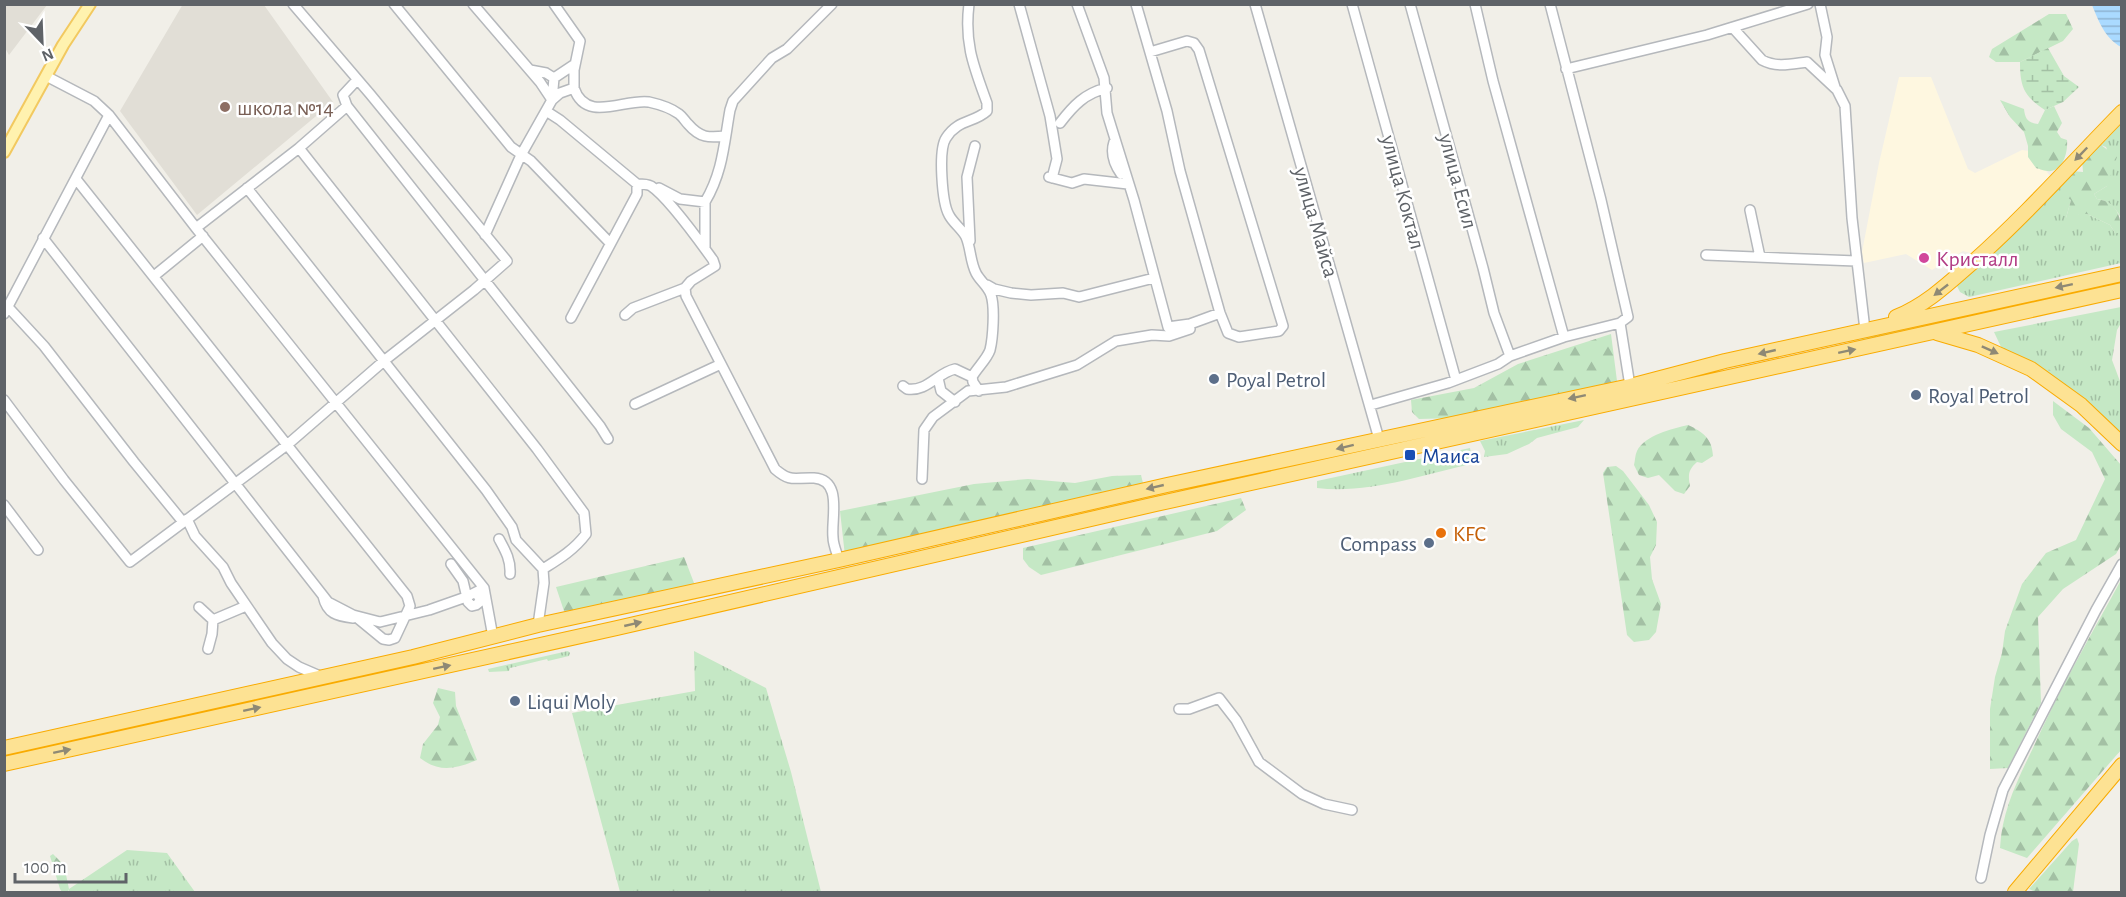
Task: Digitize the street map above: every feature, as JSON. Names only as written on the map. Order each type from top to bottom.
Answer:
[{"type":"highway","points":[[1865,330],[1909,312],[1940,291],[2008,231],[2121,112]]},
{"type":"highway","points":[[4,748],[1167,484],[1630,386],[1788,347],[2121,274]]},
{"type":"highway","points":[[4,764],[616,628],[1156,504],[2121,290]]},
{"type":"highway","points":[[1935,333],[1978,345],[2031,369],[2081,405],[2121,444]]},
{"type":"highway","points":[[1788,347],[1790,363]]},
{"type":"highway","points":[[2015,892],[2121,765]]},
{"type":"main road","points":[[5,149],[63,45],[90,4]]},
{"type":"street","points":[[4,400],[130,562],[287,445],[385,360],[507,261],[293,4]]},
{"type":"street","points":[[394,4],[511,147],[531,161],[610,243]]},
{"type":"street","points":[[473,4],[530,70],[552,100]]},
{"type":"street","points":[[554,4],[580,41],[575,64],[574,88],[586,103],[597,107],[612,108],[630,102],[649,102],[677,112],[701,136],[706,138],[725,136]]},
{"type":"street","points":[[705,249],[705,202],[713,190],[721,168],[733,101],[772,58],[787,49],[832,4]]},
{"type":"street","points":[[969,4],[967,32],[969,49],[987,103],[987,111],[955,127],[944,140],[942,160],[944,201],[949,215],[965,236],[969,248]]},
{"type":"street","points":[[1019,4],[1050,116],[1057,159],[1051,177],[1072,183],[1084,179],[1127,181]]},
{"type":"street","points":[[1077,4],[1107,88],[1107,113],[1168,327],[1190,324],[1220,313]]},
{"type":"street","points":[[1136,4],[1167,111],[1180,171],[1220,313],[1228,333],[1239,337],[1279,331],[1283,326],[1260,257],[1199,50],[1194,43],[1187,41],[1150,52]]},
{"type":"street","name":"улица Майса","points":[[1255,4],[1379,439]]},
{"type":"street","name":"улица Коктал","points":[[1352,4],[1456,380]]},
{"type":"street","name":"улица Есил","points":[[1410,4],[1494,313],[1510,356]]},
{"type":"street","points":[[1566,69],[1733,28],[1808,4]]},
{"type":"street","points":[[1820,4],[1827,37],[1825,55],[1845,106],[1856,261],[1865,330]]},
{"type":"street","points":[[1476,6],[1564,337]]},
{"type":"street","points":[[1371,405],[1456,380],[1498,364],[1510,356],[1564,337],[1620,323],[1628,317],[1552,7]]},
{"type":"street","points":[[1733,28],[1767,63],[1776,65],[1807,62],[1825,55]]},
{"type":"street","points":[[1807,62],[1837,90]]},
{"type":"street","points":[[554,78],[575,64]]},
{"type":"street","points":[[530,70],[546,73],[554,78]]},
{"type":"street","points":[[46,76],[94,100],[109,115],[480,590],[493,637]]},
{"type":"street","points":[[552,100],[554,78]]},
{"type":"street","points":[[357,80],[343,95],[347,106],[608,439]]},
{"type":"street","points":[[485,235],[521,155],[552,100],[560,93],[574,88]]},
{"type":"street","points":[[1060,123],[1073,106],[1085,97],[1107,88]]},
{"type":"street","points":[[154,276],[247,188],[299,148],[347,106]]},
{"type":"street","points":[[546,111],[638,184],[645,184],[680,199],[705,202]]},
{"type":"street","points":[[109,115],[6,311],[44,346],[134,462],[223,567],[246,606],[272,642],[299,667],[322,677]]},
{"type":"street","points":[[975,146],[967,177],[970,261],[977,275],[987,285],[1011,293],[1031,295],[1063,293],[1079,297],[1154,278]]},
{"type":"street","points":[[299,148],[537,448],[584,513],[586,534],[578,544],[543,569]]},
{"type":"street","points":[[76,179],[407,596],[410,606],[395,638],[389,640],[383,639],[355,616]]},
{"type":"street","points":[[571,318],[637,194],[638,184]]},
{"type":"street","points":[[625,315],[633,308],[685,288],[691,281],[715,266],[705,249],[673,208],[652,187]]},
{"type":"street","points":[[247,188],[486,490],[512,527],[516,540],[543,569],[544,583],[538,625]]},
{"type":"street","points":[[1750,210],[1760,256]]},
{"type":"street","points":[[43,238],[328,602],[355,616],[380,622],[467,597],[480,590]]},
{"type":"street","points":[[1706,255],[1856,261]]},
{"type":"street","points":[[972,377],[989,354],[992,341],[993,304],[987,285]]},
{"type":"street","points":[[685,288],[686,296],[775,469],[783,477],[792,480],[813,478],[823,480],[829,486],[834,497],[833,539],[839,560]]},
{"type":"street","points":[[922,479],[924,430],[933,417],[968,391],[1006,387],[1077,365],[1116,341],[1175,334],[1193,327],[1206,318]]},
{"type":"street","points":[[1620,323],[1630,386]]},
{"type":"street","points":[[635,405],[720,364]]},
{"type":"street","points":[[903,386],[907,389],[920,389],[941,374],[955,369],[972,377],[980,391]]},
{"type":"street","points":[[938,378],[941,391],[955,402]]},
{"type":"street","points":[[4,505],[38,550]]},
{"type":"street","points":[[507,554],[512,527]]},
{"type":"street","points":[[499,539],[511,566],[510,574]]},
{"type":"street","points":[[451,564],[463,581],[467,597]]},
{"type":"street","points":[[1981,878],[1989,835],[2003,790],[2121,564]]},
{"type":"street","points":[[213,620],[246,606]]},
{"type":"street","points":[[199,607],[213,620]]},
{"type":"street","points":[[208,649],[213,620]]},
{"type":"street","points":[[1179,709],[1189,709],[1219,698],[1236,720],[1259,762],[1302,794],[1324,804],[1352,810]]},
{"type":"shaded area","points":[[5,4],[47,5],[9,55],[5,48]]},
{"type":"shaded area","name":"школа №14","points":[[183,4],[264,5],[333,102],[197,215],[120,111]]},
{"type":"shaded area","points":[[1899,77],[1931,77],[1968,169],[1975,173],[2022,150],[2030,151],[2051,177],[1973,254],[1963,251],[1932,270],[1906,254],[1864,263],[1862,252]]},
{"type":"green space","points":[[2049,14],[2066,14],[2073,29],[2063,41],[2020,62],[1996,62],[1989,57],[1992,49]]},
{"type":"green space","points":[[2048,48],[2064,76],[2079,87],[2063,102],[2045,110],[2032,100],[2025,90],[2022,84],[2020,62]]},
{"type":"green space","points":[[2000,100],[2024,109],[2028,120],[2038,124],[2045,110],[2054,106],[2062,123],[2057,132],[2061,138],[2067,140],[2066,154],[2059,167],[2049,171],[2036,168],[2028,157],[2024,132],[2010,117]]},
{"type":"green space","points":[[2121,124],[2121,218],[2112,205],[2097,199],[2094,194],[2107,186],[2108,152],[2106,147],[2101,145]]},
{"type":"green space","points":[[2101,145],[2117,157],[2107,186],[2094,194],[2097,199],[2109,203],[2116,210],[2121,233],[2115,233],[2110,225],[2087,214],[2079,214],[2074,221],[2066,218],[2071,200],[2060,193],[2065,179],[2072,171],[2083,172],[2082,160]]},
{"type":"green space","points":[[2065,179],[2071,200],[2066,218],[2087,214],[2110,225],[2115,233],[2121,233],[2121,263],[1969,297],[1960,292],[1957,286],[1959,282]]},
{"type":"green space","points":[[2121,280],[2121,285],[1851,344],[1863,338]]},
{"type":"green space","points":[[2121,307],[2121,323],[2117,330],[2112,360],[2121,384],[2121,438],[2002,349],[1994,332]]},
{"type":"green space","points":[[1611,334],[1617,381],[1456,418],[1419,419],[1412,412],[1411,400],[1474,388],[1518,364]]},
{"type":"green space","points":[[2015,345],[2065,381],[2066,387],[2002,349]]},
{"type":"green space","points":[[2053,401],[2089,428],[2121,465],[2121,545],[2116,554],[2063,589],[2038,617],[2041,703],[2008,768],[1990,769],[1990,709],[1995,677],[2005,631],[2022,584],[2046,553],[2076,540],[2105,479],[2092,452],[2061,429],[2053,415]]},
{"type":"green space","points":[[1584,420],[1578,427],[1537,438],[1507,454],[1484,457],[1485,451],[1480,441]]},
{"type":"green space","points":[[1688,425],[1706,436],[1713,456],[1702,463],[1697,462],[1690,470],[1690,486],[1684,494],[1675,491],[1659,475],[1648,478],[1639,475],[1634,465],[1636,453],[1641,445],[1652,437]]},
{"type":"green space","points":[[1470,448],[1472,459],[1467,465],[1374,486],[1317,488],[1317,481]]},
{"type":"green space","points":[[1616,466],[1623,471],[1649,505],[1657,522],[1656,545],[1650,557],[1652,579],[1661,604],[1656,632],[1649,640],[1634,642],[1627,635],[1603,473],[1607,467]]},
{"type":"green space","points":[[1141,475],[1144,487],[845,556],[840,511],[974,484],[1028,479],[1075,483],[1112,476]]},
{"type":"green space","points":[[1241,498],[1246,510],[1217,531],[1041,575],[1029,567],[1023,559],[1023,548]]},
{"type":"green space","points":[[684,557],[696,588],[569,615],[564,611],[556,587]]},
{"type":"green space","points":[[2121,580],[2121,750],[2027,858],[2000,848],[2007,809],[2021,772],[2064,684]]},
{"type":"green space","points":[[568,651],[569,656],[510,668],[509,671],[489,672],[488,669]]},
{"type":"green space","points":[[694,651],[766,688],[791,772],[821,892],[620,892],[572,713],[695,691]]},
{"type":"green space","points":[[438,688],[455,692],[456,706],[477,760],[462,766],[441,768],[420,758],[423,744],[438,725],[440,717],[433,703]]},
{"type":"green space","points":[[2077,838],[2079,844],[2073,892],[2036,892],[2029,889],[2072,841]]},
{"type":"green space","points":[[127,850],[167,853],[195,892],[69,892],[69,889]]},
{"type":"green space","points":[[53,854],[64,865],[68,892],[62,892],[60,889],[50,856]]},
{"type":"water","points":[[2092,5],[2121,5],[2121,47],[2107,34]]},
{"type":"place","name":"школа №14","points":[[225,107]]},
{"type":"place","name":"Кристалл","points":[[1924,258]]},
{"type":"place","name":"Poyal Petrol","points":[[1214,379]]},
{"type":"place","name":"Royal Petrol","points":[[1916,395]]},
{"type":"place","name":"Маиса","points":[[1410,455]]},
{"type":"place","name":"KFC","points":[[1441,533]]},
{"type":"place","name":"Compass","points":[[1429,543]]},
{"type":"place","name":"Liqui Moly","points":[[515,701]]}]
